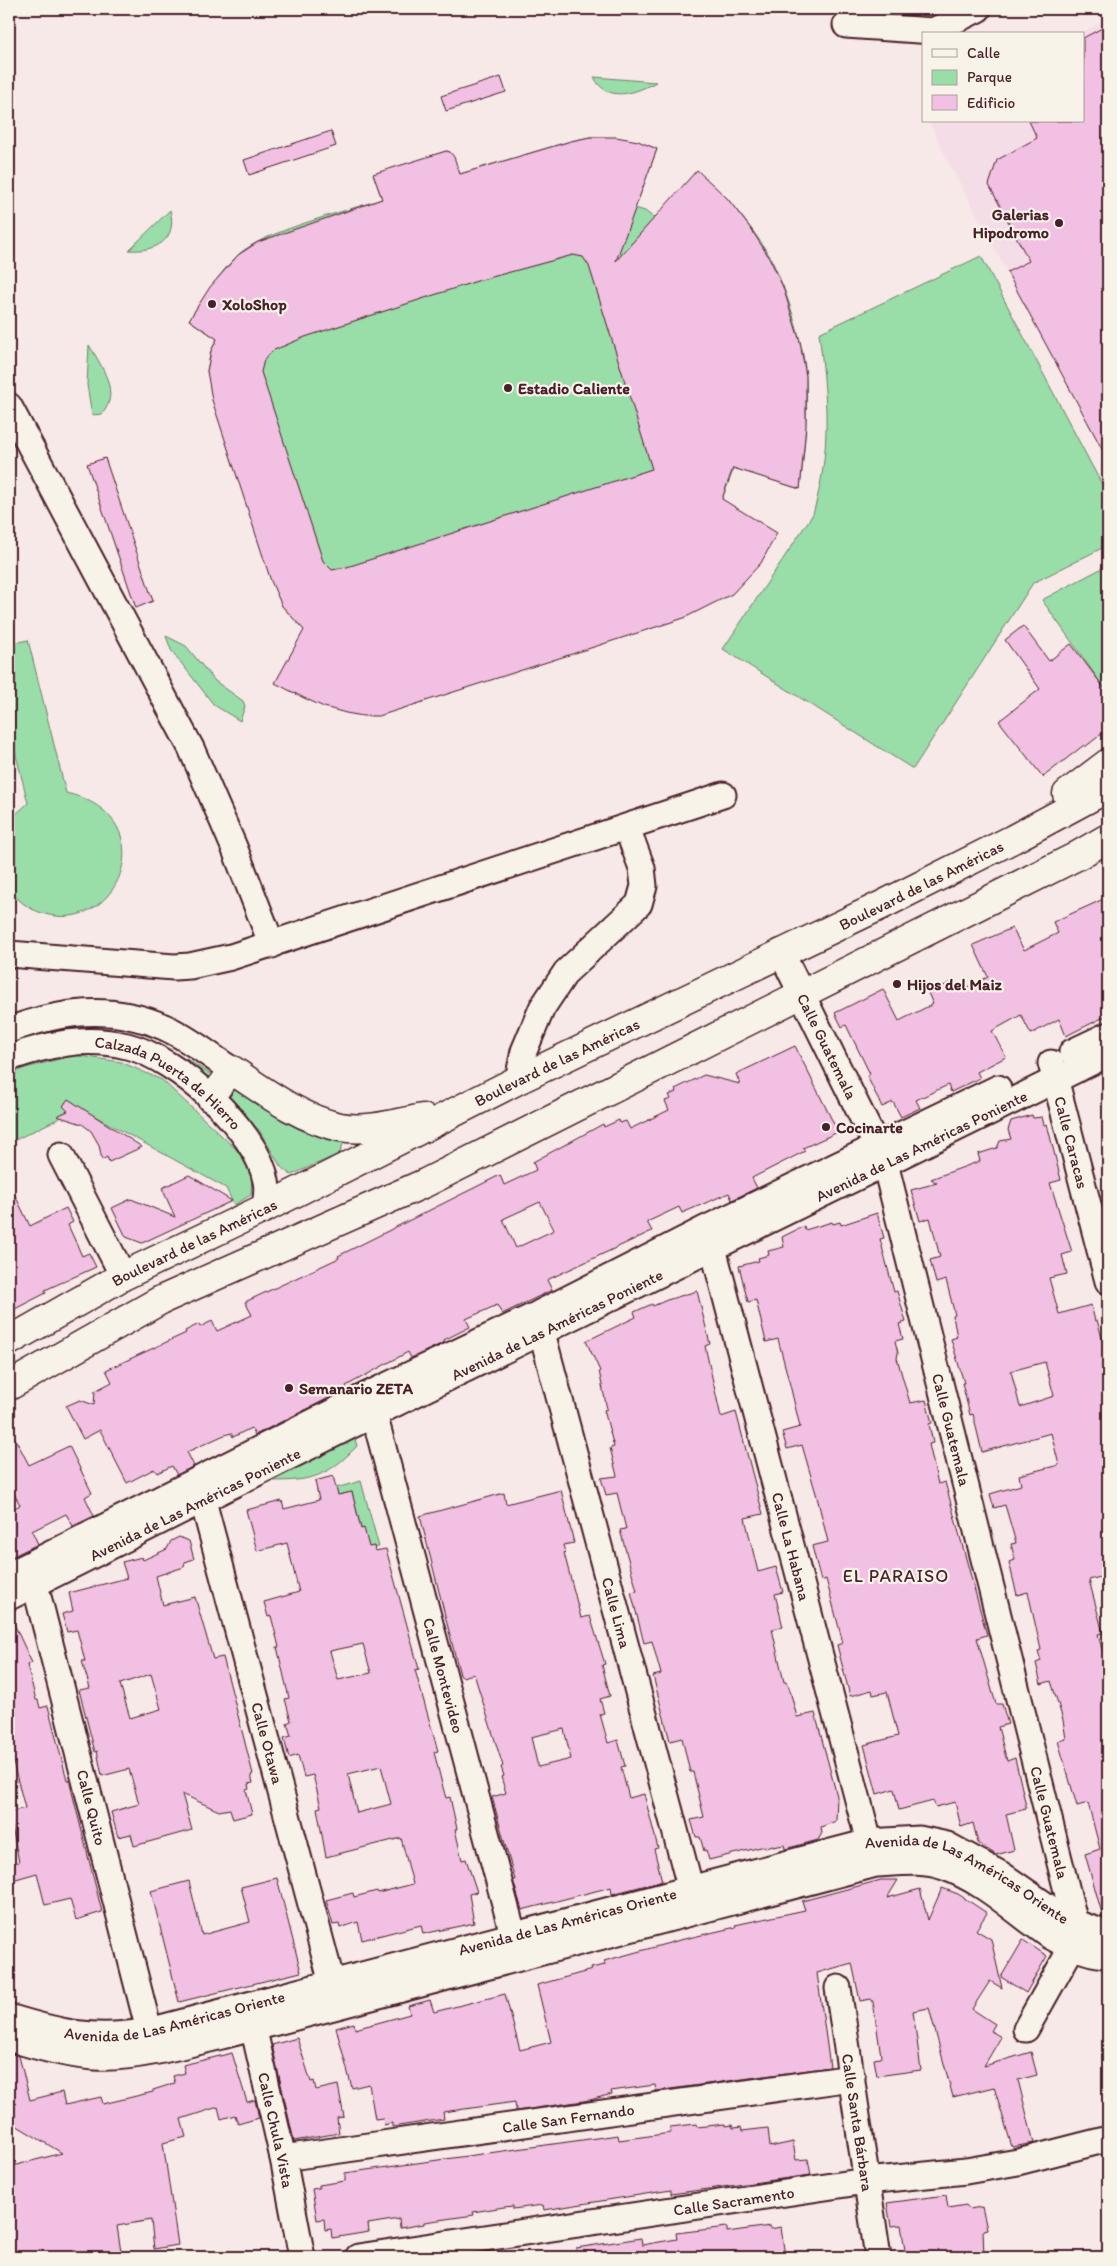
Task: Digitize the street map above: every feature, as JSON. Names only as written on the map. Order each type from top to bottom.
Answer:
[{"type":"main road","points":[[991,850],[1108,763]]},
{"type":"main road","name":"Boulevard de las Américas","points":[[9,1341],[123,1276],[265,1208],[518,1080],[882,905],[1108,788]]},
{"type":"main road","points":[[9,1386],[161,1300],[424,1183],[1075,857],[1108,838]]},
{"type":"main road","points":[[1075,857],[1108,843]]},
{"type":"main road","points":[[232,1070],[315,1120],[341,1127],[370,1128],[452,1113]]},
{"type":"street","points":[[846,25],[933,31],[978,9]]},
{"type":"street","points":[[9,406],[190,748],[234,847],[272,945]]},
{"type":"street","points":[[9,954],[174,967],[190,966],[231,958],[723,795]]},
{"type":"street","points":[[518,1080],[524,1051],[542,1008],[551,993],[566,972],[639,904],[644,886],[642,868],[627,828]]},
{"type":"street","name":"Calle Guatemala","points":[[781,952],[881,1154],[1074,1935]]},
{"type":"street","points":[[9,1030],[38,1020],[71,1013],[102,1011],[134,1016],[165,1027],[232,1070],[210,1099]]},
{"type":"street","name":"Avenida de Las Américas Poniente","points":[[9,1597],[25,1575],[200,1491],[372,1404],[540,1324],[1053,1070],[1108,1034]]},
{"type":"street","name":"Calzada Puerta de Hierro","points":[[9,1058],[61,1042],[95,1042],[128,1046],[159,1058],[179,1072],[210,1099],[240,1129],[257,1155],[266,1181],[265,1208]]},
{"type":"street","name":"Avenida de Las Américas Poniente","points":[[1053,1070],[1108,1054]]},
{"type":"street","name":"Calle Caracas","points":[[1053,1070],[1108,1281]]},
{"type":"street","points":[[61,1155],[123,1276]]},
{"type":"street","name":"Calle La Habana","points":[[711,1238],[872,1853]]},
{"type":"street","name":"Calle Lima","points":[[540,1324],[694,1901]]},
{"type":"street","name":"Calle Montevideo","points":[[372,1404],[516,1945]]},
{"type":"street","name":"Calle Otawa","points":[[200,1491],[335,1994]]},
{"type":"street","name":"Calle Quito","points":[[25,1575],[152,2041]]},
{"type":"street","name":"Avenida de Las Américas Oriente","points":[[9,2017],[65,2032],[97,2037],[123,2036],[152,2041],[254,2028],[335,1994],[872,1853],[944,1867],[996,1895],[1051,1936],[1108,1934]]},
{"type":"street","points":[[1026,2029],[1074,1935]]},
{"type":"street","name":"Avenida de Las Américas Oriente","points":[[1074,1935],[1108,1956]]},
{"type":"street","name":"Calle Santa Bárbara","points":[[838,1988],[878,2257]]},
{"type":"street","name":"Avenida de Las Américas Oriente","points":[[9,2038],[61,2052],[96,2057],[126,2056],[152,2041],[248,2004],[335,1994]]},
{"type":"street","name":"Calle Chula Vista","points":[[248,2004],[283,2158],[302,2257]]},
{"type":"street","name":"Calle San Fernando","points":[[283,2158],[852,2078]]},
{"type":"street","name":"Calle Sacramento","points":[[358,2257],[866,2181],[966,2171],[1018,2162],[1108,2139]]},
{"type":"shaded area","name":"Galerias Hipodromo","points":[[1108,19],[1108,460],[951,167],[929,122],[1084,122],[1083,32]]},
{"type":"green space","points":[[594,77],[656,82],[640,90],[622,94],[606,91]]},
{"type":"green space","name":"Estadio Caliente","points":[[590,137],[624,139],[657,149],[635,208],[645,211],[654,218],[727,198],[770,257],[793,316],[805,364],[806,420],[800,489],[734,468],[722,499],[304,630],[282,606],[207,371],[211,351],[217,339],[189,320],[223,271],[248,247],[284,231],[382,199],[375,179],[376,175],[446,151],[450,152],[460,174]]},
{"type":"green space","points":[[170,210],[171,229],[163,242],[148,249],[129,250]]},
{"type":"green space","points":[[981,256],[1108,496],[1108,545],[1033,583],[913,769],[723,649],[813,514],[823,467],[826,423],[826,401],[819,333]]},
{"type":"green space","points":[[89,345],[103,370],[109,388],[110,397],[102,414],[92,415],[87,385]]},
{"type":"green space","points":[[1108,565],[1108,693],[1042,600]]},
{"type":"green space","points":[[166,636],[186,646],[215,681],[243,701],[245,706],[240,721],[214,705],[171,650]]},
{"type":"green space","points":[[28,640],[66,793],[98,807],[117,827],[124,851],[120,875],[107,896],[87,911],[62,916],[32,909],[25,905],[10,889],[8,878],[9,824],[13,817],[28,803],[9,727],[9,644]]},
{"type":"green space","points":[[74,1055],[121,1062],[162,1080],[236,1149],[252,1172],[251,1195],[234,1205],[226,1188],[80,1108],[9,1143],[9,1075],[22,1069]]},
{"type":"green space","points":[[185,1058],[276,1115],[344,1142],[339,1154],[291,1175],[281,1167],[259,1130]]},
{"type":"green space","points":[[355,1439],[357,1446],[345,1458],[335,1466],[314,1477],[261,1481]]},
{"type":"green space","points":[[361,1481],[379,1547],[366,1548],[352,1492],[338,1495],[336,1488]]},
{"type":"building","name":"Galerias Hipodromo","points":[[1108,25],[1108,460],[1007,272],[1029,261],[989,185],[997,160],[1037,138],[1029,122],[1084,122],[1084,37]]},
{"type":"building","points":[[501,77],[506,92],[446,111],[441,96]]},
{"type":"building","points":[[331,131],[336,146],[249,175],[244,160]]},
{"type":"building","name":"Estadio Caliente","points":[[590,137],[616,137],[638,141],[657,149],[616,261],[697,170],[727,198],[751,229],[769,257],[783,287],[800,342],[806,376],[806,426],[800,489],[733,468],[722,499],[777,533],[761,563],[732,594],[684,618],[379,716],[346,713],[324,707],[304,698],[275,683],[304,630],[282,606],[271,581],[212,400],[207,371],[211,351],[217,339],[189,320],[210,287],[238,255],[258,242],[382,199],[373,174],[446,151],[450,152],[454,157],[460,174]],"holes":[[[573,255],[583,257],[589,266],[652,469],[347,567],[332,570],[323,561],[261,372],[264,360],[272,351],[305,337],[477,281]]]},
{"type":"building","points":[[105,458],[153,601],[136,608],[87,464]]},
{"type":"building","points":[[1023,626],[1049,661],[1071,644],[1108,693],[1108,729],[1043,777],[999,721],[1040,689],[1005,640]]},
{"type":"building","points":[[1108,897],[1108,1015],[1066,1036],[1059,1019],[1031,1034],[1021,1015],[992,1031],[1006,1057],[977,1072],[980,1078],[951,1092],[948,1085],[916,1100],[920,1108],[901,1117],[893,1102],[882,1107],[867,1076],[870,1074],[846,1025],[842,1027],[835,1013],[883,989],[899,1021],[933,1004],[928,993],[952,982],[957,992],[988,977],[973,945],[1012,928],[1024,950],[1058,933],[1053,922]]},
{"type":"building","points":[[795,1046],[838,1132],[803,1148],[805,1151],[752,1178],[757,1188],[732,1200],[729,1193],[682,1213],[679,1207],[647,1222],[652,1231],[547,1280],[552,1290],[502,1314],[497,1305],[466,1319],[470,1327],[444,1340],[445,1342],[411,1358],[408,1352],[346,1386],[347,1389],[255,1435],[251,1428],[233,1437],[231,1433],[187,1452],[194,1466],[177,1475],[172,1466],[157,1473],[154,1469],[127,1483],[100,1430],[83,1439],[66,1406],[80,1400],[94,1405],[95,1391],[112,1382],[106,1370],[186,1333],[185,1331],[199,1324],[200,1327],[212,1321],[217,1331],[252,1315],[245,1302],[339,1258],[338,1256],[500,1175],[504,1185],[536,1170],[533,1162],[603,1124],[604,1127],[619,1120],[620,1123],[626,1121],[630,1129],[669,1110],[665,1101],[671,1099],[669,1095],[676,1092],[675,1089],[704,1075],[740,1084],[736,1074]],"holes":[[[540,1202],[554,1230],[516,1248],[503,1219]]]},
{"type":"building","points":[[68,1099],[142,1147],[109,1162],[107,1157],[102,1160],[99,1145],[91,1131],[82,1124],[57,1116],[68,1111],[63,1106]]},
{"type":"building","points":[[1032,1115],[1033,1118],[1042,1117],[1044,1125],[1047,1124],[1061,1180],[1050,1183],[1072,1252],[1062,1255],[1067,1274],[1049,1278],[1059,1314],[1091,1305],[1108,1359],[1108,1575],[1089,1580],[1103,1633],[1098,1634],[1108,1672],[1108,1918],[1103,1917],[1085,1854],[1100,1849],[1088,1803],[1077,1806],[1058,1741],[1066,1739],[1063,1720],[1051,1681],[1041,1684],[1036,1663],[1041,1661],[1038,1651],[1041,1650],[1028,1592],[1017,1595],[1009,1562],[1015,1560],[1011,1544],[1016,1543],[1005,1505],[994,1508],[990,1494],[1021,1485],[1019,1475],[1059,1465],[1051,1433],[982,1452],[973,1414],[970,1415],[962,1383],[964,1383],[951,1339],[957,1337],[953,1316],[955,1315],[946,1280],[936,1283],[930,1260],[940,1257],[930,1218],[920,1221],[911,1190],[937,1183],[931,1179],[980,1161],[978,1154],[997,1148],[1000,1141],[1011,1139],[1008,1130],[1011,1121]],"holes":[[[1045,1362],[1054,1396],[1020,1407],[1011,1371]]]},
{"type":"building","points":[[189,1175],[232,1201],[142,1243],[126,1237],[112,1208],[131,1199],[175,1217],[162,1188]]},
{"type":"building","points":[[9,1183],[30,1226],[66,1208],[73,1222],[68,1225],[82,1256],[89,1253],[96,1267],[45,1290],[46,1293],[9,1312]]},
{"type":"building","points":[[877,1213],[884,1238],[880,1239],[894,1292],[897,1291],[906,1322],[899,1324],[903,1339],[895,1341],[898,1353],[897,1358],[910,1403],[926,1400],[932,1423],[929,1424],[933,1443],[929,1444],[938,1484],[945,1482],[987,1635],[977,1638],[996,1704],[1002,1704],[1008,1724],[998,1727],[1007,1761],[1015,1758],[1026,1806],[1026,1809],[1006,1814],[1014,1850],[996,1855],[978,1843],[973,1823],[961,1827],[955,1802],[936,1807],[933,1801],[899,1810],[894,1789],[877,1794],[864,1745],[898,1736],[887,1692],[873,1695],[872,1690],[850,1696],[837,1645],[843,1643],[826,1579],[821,1581],[812,1546],[828,1542],[817,1497],[802,1445],[787,1449],[782,1432],[800,1427],[791,1389],[778,1339],[766,1342],[756,1300],[748,1302],[739,1266],[759,1261],[758,1258],[769,1255],[768,1251],[784,1247],[782,1237],[804,1226],[805,1230],[832,1222],[833,1224],[840,1222],[841,1225]]},
{"type":"building","points":[[697,1291],[710,1344],[705,1346],[721,1417],[736,1412],[763,1514],[745,1518],[758,1572],[776,1567],[783,1592],[775,1594],[783,1627],[772,1629],[784,1682],[789,1687],[797,1717],[815,1713],[837,1796],[836,1821],[821,1827],[822,1833],[818,1840],[785,1849],[784,1845],[765,1848],[765,1846],[709,1860],[700,1837],[696,1837],[691,1820],[704,1817],[693,1772],[690,1772],[682,1738],[670,1741],[653,1676],[661,1674],[652,1641],[644,1643],[631,1592],[637,1591],[620,1530],[626,1529],[617,1493],[606,1495],[601,1478],[617,1476],[610,1448],[614,1447],[604,1410],[607,1409],[600,1371],[586,1341],[636,1317],[634,1312],[652,1304],[653,1306]]},
{"type":"building","points":[[9,1427],[29,1465],[69,1446],[92,1493],[85,1497],[94,1516],[73,1526],[66,1514],[32,1531],[38,1544],[9,1558],[9,1511],[20,1505],[9,1484]]},
{"type":"building","points":[[333,1476],[338,1495],[352,1492],[361,1529],[364,1528],[369,1547],[374,1546],[375,1551],[386,1549],[419,1669],[415,1670],[438,1751],[434,1752],[442,1784],[446,1798],[450,1797],[462,1860],[466,1859],[477,1892],[469,1894],[474,1923],[423,1934],[421,1925],[362,1940],[358,1922],[340,1928],[339,1924],[333,1925],[326,1900],[353,1893],[354,1897],[377,1891],[378,1893],[413,1884],[401,1838],[326,1857],[317,1808],[321,1807],[313,1775],[304,1777],[298,1755],[289,1758],[284,1738],[291,1736],[287,1723],[291,1721],[285,1699],[289,1698],[271,1616],[268,1617],[264,1602],[299,1592],[287,1543],[257,1551],[246,1510],[282,1501],[284,1509],[319,1500],[315,1481]],"holes":[[[363,1644],[371,1673],[338,1680],[330,1651]],[[381,1766],[391,1804],[357,1813],[348,1774]]]},
{"type":"building","points":[[561,1490],[574,1543],[563,1545],[564,1553],[581,1618],[590,1616],[605,1664],[602,1665],[610,1696],[600,1699],[604,1713],[600,1714],[608,1743],[618,1740],[625,1766],[621,1767],[629,1798],[644,1794],[658,1848],[654,1849],[662,1881],[612,1894],[611,1887],[522,1910],[492,1797],[506,1793],[501,1777],[504,1776],[501,1767],[503,1766],[474,1674],[462,1677],[460,1675],[420,1516],[504,1493],[506,1504]],"holes":[[[564,1729],[571,1759],[538,1767],[531,1737]]]},
{"type":"building","points":[[179,1537],[189,1541],[194,1559],[185,1562],[184,1567],[156,1576],[163,1605],[195,1597],[213,1659],[223,1657],[253,1774],[251,1775],[253,1783],[248,1784],[249,1789],[246,1790],[252,1814],[233,1819],[230,1809],[219,1811],[182,1794],[192,1830],[134,1846],[131,1834],[118,1837],[111,1812],[139,1804],[129,1769],[102,1776],[97,1751],[95,1752],[79,1690],[90,1688],[82,1661],[85,1661],[77,1630],[67,1632],[62,1614],[73,1611],[69,1593],[127,1578],[122,1562],[142,1557],[143,1560],[167,1549],[171,1541]],"holes":[[[151,1674],[161,1709],[130,1718],[120,1684]]]},
{"type":"building","points":[[9,1613],[32,1663],[27,1665],[36,1700],[38,1700],[40,1708],[48,1706],[67,1780],[69,1780],[102,1912],[76,1920],[70,1899],[45,1905],[37,1873],[9,1881],[9,1863],[19,1862],[9,1812],[25,1808],[11,1755],[9,1756]]},
{"type":"building","points":[[277,1878],[301,1972],[179,2002],[151,1891],[189,1881],[202,1935],[250,1922],[241,1887]]},
{"type":"building","points":[[881,1880],[898,1880],[887,1898],[920,1889],[928,1920],[942,1888],[958,1894],[987,1913],[976,1930],[991,1939],[1002,1988],[990,1981],[972,2009],[995,2024],[991,2031],[1001,2037],[984,2066],[1031,2052],[1037,2075],[1018,2080],[1034,2143],[1012,2147],[994,2087],[953,2097],[929,2008],[913,2011],[921,2070],[877,2076],[874,2059],[881,2056],[873,2002],[871,1999],[860,2001],[852,1963],[817,1973],[830,2067],[656,2091],[655,2085],[611,2091],[612,2094],[590,2100],[516,2111],[515,2102],[443,2112],[444,2119],[392,2127],[392,2123],[384,2125],[383,2118],[375,2119],[369,2084],[352,2088],[336,2028],[354,2023],[355,2029],[410,2014],[408,2006],[430,2000],[434,2012],[505,1994],[520,2050],[551,2042],[537,1985],[592,1970],[591,1968],[605,1965],[604,1961],[736,1927],[735,1925],[805,1910],[802,1901]]},
{"type":"building","points":[[1023,1940],[1047,1956],[1026,1993],[1001,1977]]},
{"type":"building","points":[[297,2038],[311,2082],[314,2081],[316,2090],[338,2085],[344,2117],[337,2118],[339,2133],[294,2141],[272,2045]]},
{"type":"building","points":[[9,2053],[19,2056],[30,2100],[62,2092],[65,2105],[101,2097],[103,2104],[153,2092],[153,2090],[175,2083],[173,2076],[185,2073],[183,2065],[232,2053],[247,2102],[255,2100],[259,2118],[238,2124],[235,2115],[221,2119],[218,2107],[181,2119],[186,2137],[163,2143],[178,2245],[154,2249],[151,2220],[117,2226],[121,2252],[106,2252],[107,2257],[9,2257],[9,2167],[62,2153],[9,2121]]},
{"type":"building","points":[[696,2124],[697,2127],[732,2125],[733,2128],[741,2127],[742,2131],[768,2128],[770,2147],[793,2142],[796,2160],[808,2159],[811,2175],[671,2194],[671,2190],[544,2210],[543,2205],[513,2209],[513,2206],[504,2207],[473,2212],[474,2215],[424,2222],[424,2224],[400,2228],[399,2219],[368,2224],[369,2232],[332,2238],[331,2229],[325,2230],[324,2219],[317,2220],[312,2189],[319,2188],[319,2185],[345,2181],[345,2173],[618,2135],[619,2140],[671,2133],[670,2127]]},
{"type":"building","points":[[946,2195],[948,2208],[966,2205],[969,2209],[982,2207],[987,2229],[983,2230],[984,2257],[906,2257],[901,2225],[891,2226],[887,2203]]},
{"type":"building","points":[[770,2226],[770,2229],[781,2227],[785,2257],[577,2257],[576,2248],[641,2238],[642,2245],[677,2239],[676,2233],[727,2227],[727,2232]]},
{"type":"place","name":"Galerias Hipodromo","points":[[1059,223]]},
{"type":"place","name":"XoloShop","points":[[212,304]]},
{"type":"place","name":"Estadio Caliente","points":[[508,388]]},
{"type":"place","name":"Hijos del Maiz","points":[[897,984]]},
{"type":"place","name":"Cocinarte","points":[[826,1127]]},
{"type":"place","name":"Semanario ZETA","points":[[289,1388]]},
{"type":"district","name":"EL PARAISO","points":[[896,1576]]}]
